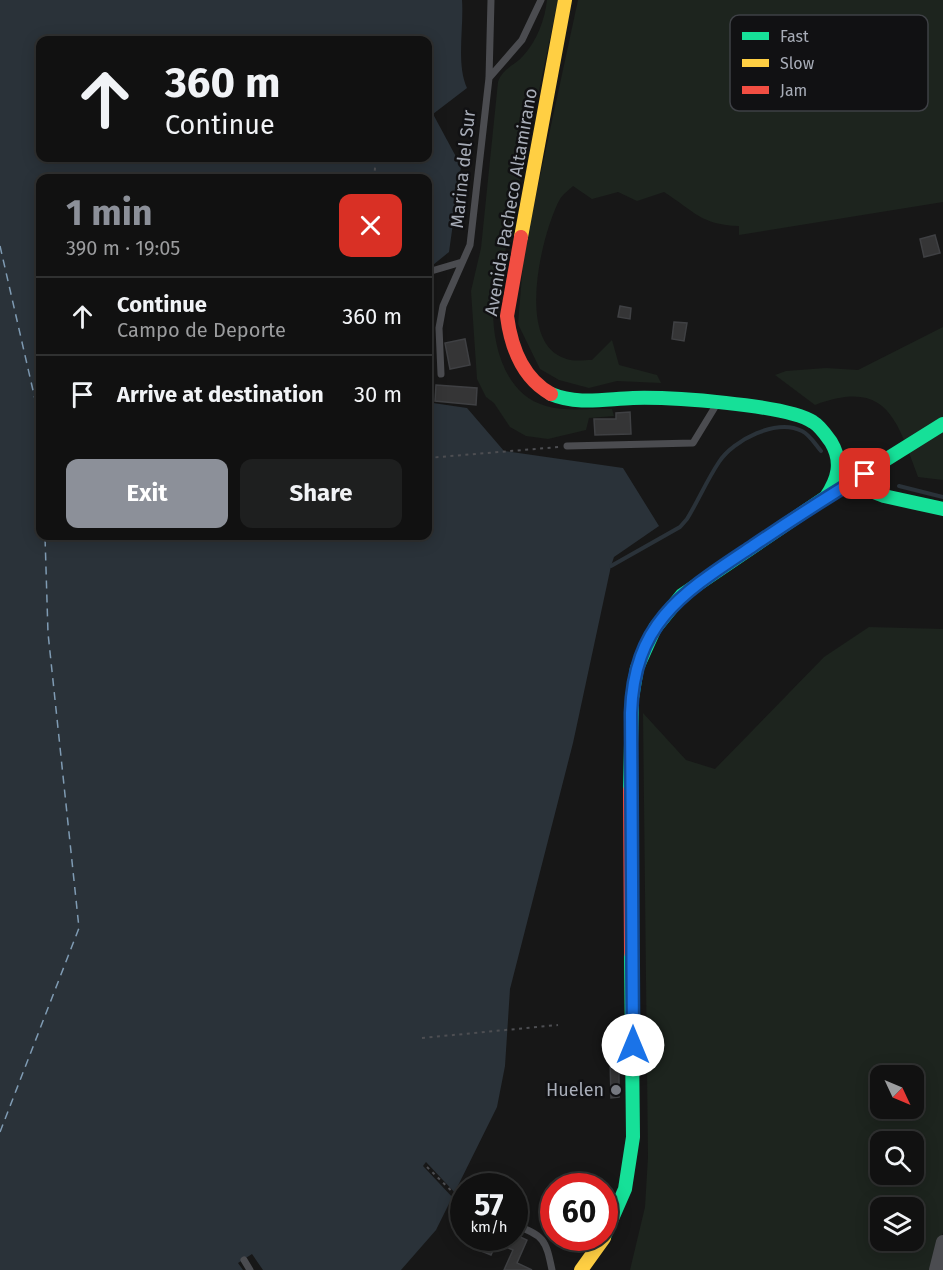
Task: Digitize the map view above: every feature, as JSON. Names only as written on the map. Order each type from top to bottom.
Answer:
[{"type":"main road","name":"Avenida Pacheco Altamirano","points":[[565,0],[507,316],[514,348],[522,365],[538,385],[548,393],[564,400],[645,398],[802,417],[818,425],[837,451],[838,479],[826,497]]},
{"type":"main road","points":[[618,1205],[625,1189],[633,1137],[630,781],[632,698],[637,668],[655,628],[682,595],[826,497],[943,424]]},
{"type":"main road","points":[[850,483],[884,496],[943,509]]},
{"type":"main road","points":[[581,1270],[594,1251]]},
{"type":"street","points":[[936,1270],[942,1245]]},
{"type":"lane","name":"Marina del Sur","points":[[441,374],[441,317],[449,288],[470,245],[489,78],[491,0]]},
{"type":"lane","points":[[489,78],[522,40],[541,0]]},
{"type":"lane","points":[[432,271],[462,262]]},
{"type":"lane","points":[[567,446],[693,443],[717,405]]},
{"type":"lane","points":[[528,1231],[540,1236],[546,1245],[552,1270]]},
{"type":"lane","points":[[244,1260],[250,1270]]},
{"type":"path","points":[[432,458],[567,446]]},
{"type":"path","points":[[422,1038],[558,1025]]},
{"type":"path","points":[[427,1167],[450,1189]]},
{"type":"shaded area","points":[[0,0],[462,0],[461,57],[467,88],[433,114],[461,166],[449,252],[432,266],[432,174],[36,174],[36,540],[432,540],[432,349],[434,356],[433,403],[467,408],[504,451],[623,468],[659,526],[614,557],[611,566],[573,743],[510,989],[505,1066],[497,1107],[464,1173],[450,1173],[450,1202],[436,1230],[401,1270],[0,1270]]},
{"type":"shaded area","points":[[547,0],[558,0],[493,310],[496,339],[504,367],[511,380],[532,400],[562,409],[612,409],[614,416],[589,418],[586,430],[548,439],[526,436],[510,427],[494,403],[486,397],[477,379],[471,291],[481,248],[498,82],[502,74],[523,56],[532,44],[542,22]]},
{"type":"shaded area","points":[[578,0],[943,0],[943,202],[739,235],[739,226],[706,220],[664,192],[637,201],[618,192],[592,199],[573,186],[561,197],[546,235],[537,284],[536,309],[540,331],[549,348],[570,360],[592,360],[612,340],[619,365],[657,375],[661,383],[617,381],[589,388],[559,380],[540,369],[518,324],[524,251]]},
{"type":"shaded area","points":[[943,327],[943,480],[918,477],[895,422],[886,410],[874,401],[859,397],[839,398],[815,405],[775,375],[786,371],[826,368],[858,370]]},
{"type":"shaded area","points":[[869,627],[943,629],[943,1232],[932,1270],[630,1270],[645,1207],[648,1157],[643,713],[686,760],[715,769],[824,657]]},
{"type":"pier","points":[[426,1162],[450,1188],[450,1195],[423,1166]]},
{"type":"pier","points":[[252,1254],[263,1270],[243,1270],[238,1263]]},
{"type":"building","points":[[935,235],[940,253],[924,257],[920,239]]},
{"type":"building","points":[[620,306],[631,308],[630,319],[618,317]]},
{"type":"building","points":[[674,322],[687,323],[684,341],[672,339]]},
{"type":"building","points":[[465,339],[470,365],[450,369],[445,343]]},
{"type":"building","points":[[436,385],[477,388],[476,405],[435,401]]},
{"type":"building","points":[[630,412],[631,434],[595,435],[594,419],[616,419],[616,413]]},
{"type":"building","points":[[610,1058],[619,1058],[619,1097],[611,1098]]},
{"type":"building","points":[[481,1251],[493,1251],[491,1255]]},
{"type":"building","points":[[513,1251],[522,1251],[517,1263],[532,1270],[504,1270]]},
{"type":"waterway","points":[[611,566],[680,527],[687,519],[719,462],[734,446],[745,439],[768,429],[792,428],[805,433],[821,451]]},
{"type":"waterway","points":[[899,486],[943,497]]},
{"type":"ferry route","points":[[0,246],[36,404]]},
{"type":"ferry route","points":[[0,1132],[79,928],[48,633],[45,540]]},
{"type":"traffic: fast","points":[[551,394],[581,400],[633,398],[698,400],[778,411],[799,416],[816,424],[831,442],[837,456],[838,470],[834,484],[826,497],[682,595],[655,628],[637,668],[632,698],[630,790]]},
{"type":"traffic: fast","points":[[826,497],[943,424]]},
{"type":"traffic: fast","points":[[850,483],[884,496],[943,509]]},
{"type":"traffic: fast","points":[[618,1205],[625,1189],[633,1137],[631,953]]},
{"type":"traffic: slow","points":[[521,237],[565,0]]},
{"type":"traffic: slow","points":[[581,1270],[595,1251]]},
{"type":"traffic: jam","points":[[521,237],[507,316],[511,339],[525,370],[532,379],[551,394]]},
{"type":"traffic: jam","points":[[630,790],[631,953]]},
{"type":"place","name":"Huelen","points":[[616,1090]]},
{"type":"route","points":[[633,1045],[631,713],[633,683],[642,654],[663,616],[693,585],[826,497],[865,474]]}]
